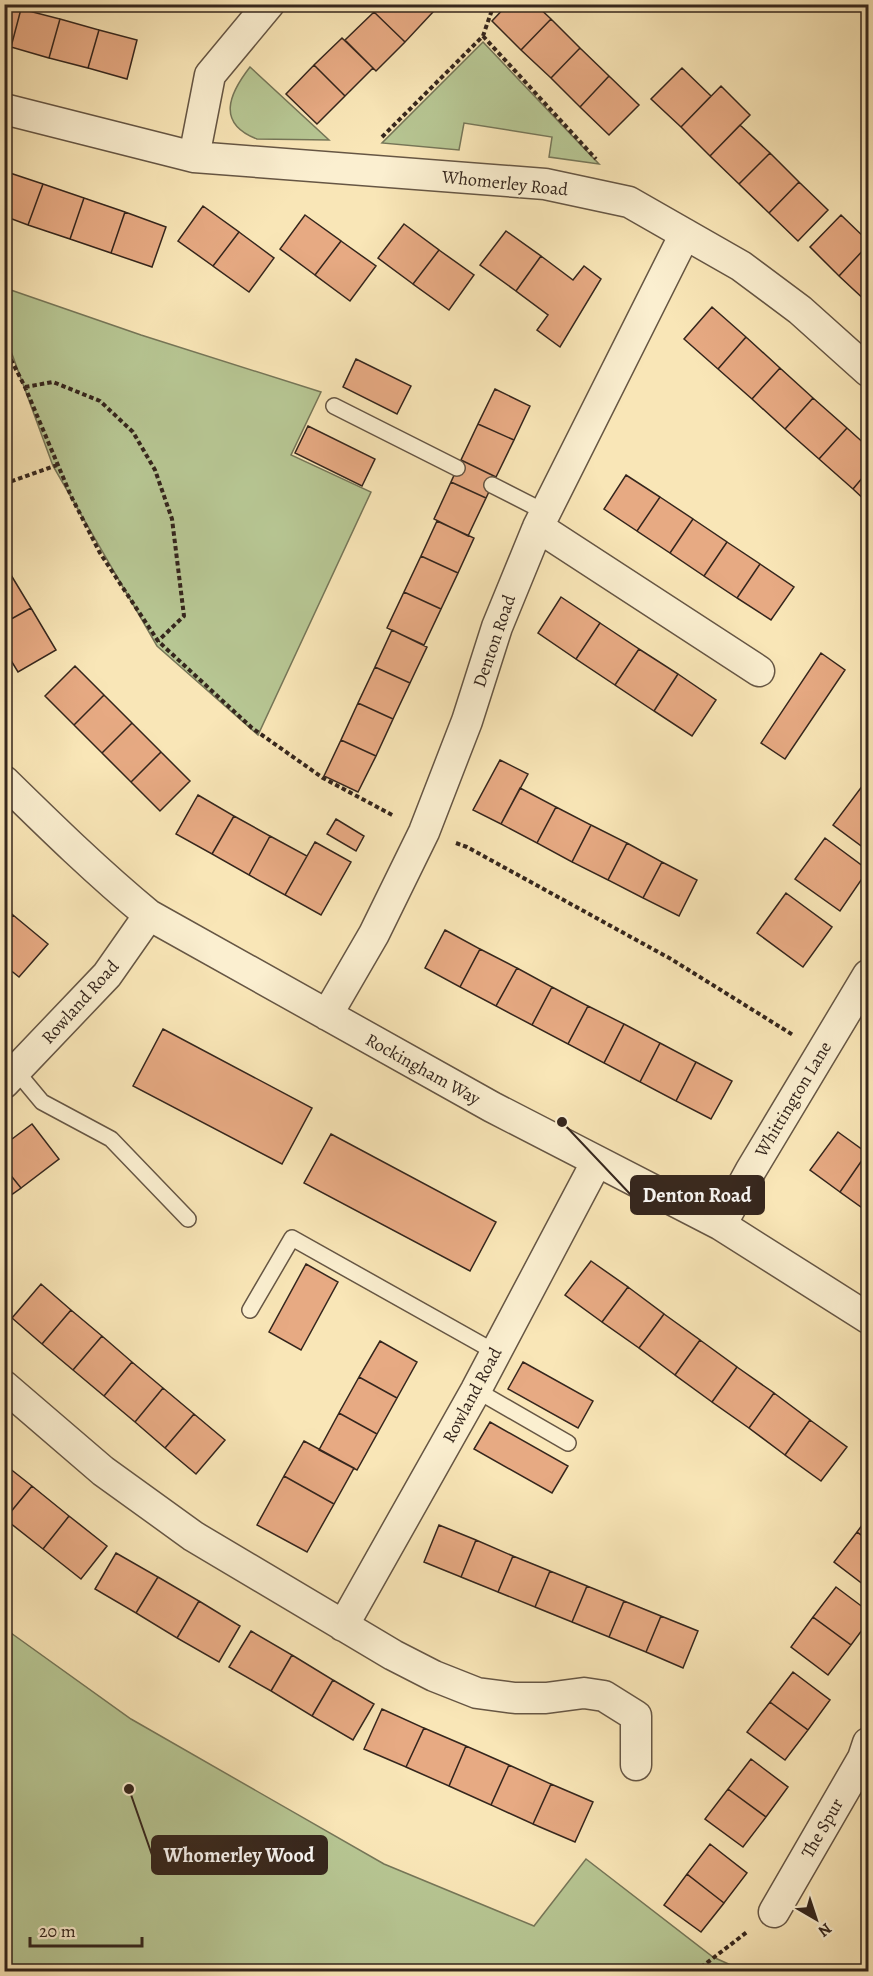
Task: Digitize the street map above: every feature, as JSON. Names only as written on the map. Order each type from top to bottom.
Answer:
[{"type":"street","points":[[194,157],[210,75],[269,4]]},
{"type":"street","name":"Whomerley Road","points":[[4,109],[194,157],[545,184],[629,202],[741,266],[800,310],[868,371]]},
{"type":"street","name":"Denton Road","points":[[327,1016],[374,934],[424,832],[467,721],[497,627],[542,519],[685,234]]},
{"type":"street","points":[[542,519],[759,671]]},
{"type":"street","name":"Rockingham Way","points":[[4,781],[114,887],[149,915],[492,1107],[721,1225],[868,1318]]},
{"type":"street","name":"Rowland Road","points":[[11,1077],[107,975],[149,915]]},
{"type":"street","name":"Whittington Lane","points":[[721,1225],[820,1053],[865,988]]},
{"type":"street","name":"Rowland Road","points":[[343,1626],[476,1390],[597,1161]]},
{"type":"street","points":[[4,1386],[103,1471],[193,1536],[343,1626],[434,1676],[477,1693],[515,1698],[546,1698],[584,1693],[604,1696],[636,1716],[636,1765]]},
{"type":"street","name":"The Spur","points":[[774,1912],[863,1758],[868,1743]]},
{"type":"lane","points":[[334,406],[457,468]]},
{"type":"lane","points":[[492,485],[542,519]]},
{"type":"lane","points":[[11,1077],[42,1102],[111,1139],[188,1219]]},
{"type":"lane","points":[[250,1310],[292,1238],[495,1352]]},
{"type":"lane","points":[[476,1390],[568,1443]]},
{"type":"path","points":[[351,169],[483,36],[494,4]]},
{"type":"path","points":[[483,36],[627,192],[629,202]]},
{"type":"path","points":[[4,346],[25,387],[71,496],[100,553],[158,641],[252,728],[323,778],[424,832],[467,847],[661,954],[820,1053]]},
{"type":"path","points":[[25,387],[53,382],[100,401],[133,432],[155,470],[172,519],[184,616],[158,641]]},
{"type":"path","points":[[4,484],[57,465]]},
{"type":"path","points":[[695,1971],[774,1912]]},
{"type":"green space","points":[[483,42],[599,164],[549,157],[552,137],[464,123],[459,150],[382,143]]},
{"type":"green space","points":[[250,67],[329,140],[257,139],[236,125],[231,116],[232,97]]},
{"type":"green space","points":[[5,288],[141,335],[321,392],[291,455],[371,492],[258,735],[157,646],[53,466],[5,335]]},
{"type":"green space","points":[[4,1628],[131,1719],[384,1864],[534,1926],[586,1859],[713,1957],[744,1971],[5,1971]]},
{"type":"building","points":[[4,4],[21,9],[11,47],[4,46]]},
{"type":"building","points":[[380,4],[426,4],[433,12],[405,42],[374,12]]},
{"type":"building","points":[[426,4],[441,4],[433,12]]},
{"type":"building","points":[[508,4],[535,4],[551,19],[521,50],[492,21]]},
{"type":"building","points":[[21,9],[60,19],[49,58],[11,47]]},
{"type":"building","points":[[374,12],[405,42],[376,71],[345,40]]},
{"type":"building","points":[[60,19],[99,30],[88,68],[49,58]]},
{"type":"building","points":[[551,19],[580,48],[551,78],[521,50]]},
{"type":"building","points":[[99,30],[137,40],[127,79],[88,68]]},
{"type":"building","points":[[342,38],[373,68],[345,96],[314,65]]},
{"type":"building","points":[[580,48],[609,76],[580,107],[551,78]]},
{"type":"building","points":[[314,65],[345,96],[317,124],[286,94]]},
{"type":"building","points":[[682,68],[711,96],[681,127],[651,99]]},
{"type":"building","points":[[609,76],[639,105],[609,135],[580,107]]},
{"type":"building","points":[[721,86],[750,115],[710,156],[681,127]]},
{"type":"building","points":[[740,125],[770,153],[739,184],[710,156]]},
{"type":"building","points":[[770,153],[799,182],[769,213],[739,184]]},
{"type":"building","points":[[4,171],[43,184],[28,225],[4,216]]},
{"type":"building","points":[[799,182],[828,210],[798,241],[769,213]]},
{"type":"building","points":[[43,184],[84,198],[70,239],[28,225]]},
{"type":"building","points":[[84,198],[125,212],[111,253],[70,239]]},
{"type":"building","points":[[203,206],[239,232],[213,266],[178,241]]},
{"type":"building","points":[[125,212],[166,227],[152,267],[111,253]]},
{"type":"building","points":[[305,215],[341,241],[315,275],[280,249]]},
{"type":"building","points":[[841,215],[868,241],[868,245],[839,276],[810,247]]},
{"type":"building","points":[[404,224],[439,250],[413,284],[378,258]]},
{"type":"building","points":[[506,231],[541,256],[516,291],[480,265]]},
{"type":"building","points":[[239,232],[274,258],[249,292],[213,266]]},
{"type":"building","points":[[341,241],[376,266],[350,301],[315,275]]},
{"type":"building","points":[[868,245],[868,303],[839,276]]},
{"type":"building","points":[[439,250],[474,275],[449,310],[413,284]]},
{"type":"building","points":[[541,256],[573,280],[584,266],[601,279],[560,347],[537,330],[548,315],[516,291]]},
{"type":"building","points":[[712,307],[746,337],[718,369],[684,339]]},
{"type":"building","points":[[746,337],[780,368],[752,399],[718,369]]},
{"type":"building","points":[[356,359],[411,386],[397,414],[343,387]]},
{"type":"building","points":[[780,368],[813,398],[785,429],[752,399]]},
{"type":"building","points":[[495,389],[530,406],[514,440],[478,424]]},
{"type":"building","points":[[813,398],[847,428],[819,459],[785,429]]},
{"type":"building","points":[[478,424],[514,440],[496,477],[461,460]]},
{"type":"building","points":[[308,426],[375,459],[362,486],[295,453]]},
{"type":"building","points":[[847,428],[868,447],[868,471],[853,489],[819,459]]},
{"type":"building","points":[[461,460],[496,477],[486,498],[451,482]]},
{"type":"building","points":[[868,471],[868,503],[853,489]]},
{"type":"building","points":[[626,475],[660,497],[637,531],[604,509]]},
{"type":"building","points":[[451,482],[486,498],[468,536],[434,519]]},
{"type":"building","points":[[660,497],[693,519],[670,553],[637,531]]},
{"type":"building","points":[[693,519],[727,542],[704,576],[670,553]]},
{"type":"building","points":[[437,521],[474,538],[458,573],[421,556]]},
{"type":"building","points":[[727,542],[760,564],[737,598],[704,576]]},
{"type":"building","points":[[421,556],[458,573],[441,609],[404,592]]},
{"type":"building","points":[[760,564],[794,587],[771,620],[737,598]]},
{"type":"building","points":[[11,575],[31,608],[4,623],[4,579]]},
{"type":"building","points":[[404,592],[441,609],[424,645],[387,628]]},
{"type":"building","points":[[561,597],[600,623],[576,659],[538,633]]},
{"type":"building","points":[[31,608],[56,650],[18,672],[4,649],[4,623]]},
{"type":"building","points":[[600,623],[639,649],[615,685],[576,659]]},
{"type":"building","points":[[392,630],[427,647],[410,683],[375,667]]},
{"type":"building","points":[[639,649],[678,674],[654,711],[615,685]]},
{"type":"building","points":[[821,653],[845,670],[785,759],[761,743]]},
{"type":"building","points":[[75,666],[104,695],[74,725],[45,696]]},
{"type":"building","points":[[375,667],[410,683],[393,719],[358,703]]},
{"type":"building","points":[[678,674],[716,700],[692,736],[654,711]]},
{"type":"building","points":[[104,695],[132,723],[102,753],[74,725]]},
{"type":"building","points":[[358,703],[393,719],[376,756],[341,740]]},
{"type":"building","points":[[132,723],[161,752],[131,782],[102,753]]},
{"type":"building","points":[[341,740],[376,756],[358,792],[324,776]]},
{"type":"building","points":[[161,752],[190,781],[160,811],[131,782]]},
{"type":"building","points":[[500,760],[528,774],[501,824],[473,810]]},
{"type":"building","points":[[863,785],[868,789],[868,851],[833,825]]},
{"type":"building","points":[[520,788],[556,807],[537,843],[501,824]]},
{"type":"building","points":[[198,795],[234,816],[212,854],[176,834]]},
{"type":"building","points":[[556,807],[591,825],[572,862],[537,843]]},
{"type":"building","points":[[234,816],[270,836],[249,875],[212,854]]},
{"type":"building","points":[[336,819],[364,836],[356,851],[327,834]]},
{"type":"building","points":[[591,825],[627,843],[608,880],[572,862]]},
{"type":"building","points":[[270,836],[307,856],[285,895],[249,875]]},
{"type":"building","points":[[825,838],[868,870],[840,911],[795,879]]},
{"type":"building","points":[[315,842],[351,862],[321,915],[285,895]]},
{"type":"building","points":[[627,843],[662,862],[643,898],[608,880]]},
{"type":"building","points":[[662,862],[697,880],[679,916],[643,898]]},
{"type":"building","points":[[786,893],[832,927],[803,967],[757,933]]},
{"type":"building","points":[[4,907],[13,915],[4,925]]},
{"type":"building","points":[[13,915],[48,944],[19,977],[4,965],[4,925]]},
{"type":"building","points":[[445,930],[480,949],[460,987],[425,968]]},
{"type":"building","points":[[480,949],[517,968],[496,1006],[460,987]]},
{"type":"building","points":[[517,968],[552,987],[532,1025],[496,1006]]},
{"type":"building","points":[[552,987],[588,1006],[568,1044],[532,1025]]},
{"type":"building","points":[[588,1006],[624,1024],[604,1063],[568,1044]]},
{"type":"building","points":[[624,1024],[660,1043],[640,1082],[604,1063]]},
{"type":"building","points":[[163,1029],[312,1108],[282,1164],[133,1086]]},
{"type":"building","points":[[660,1043],[696,1062],[676,1101],[640,1082]]},
{"type":"building","points":[[696,1062],[732,1081],[711,1119],[676,1101]]},
{"type":"building","points":[[32,1124],[59,1159],[21,1188],[4,1167],[4,1145]]},
{"type":"building","points":[[838,1132],[867,1153],[840,1192],[810,1170]]},
{"type":"building","points":[[331,1134],[496,1222],[470,1271],[304,1183]]},
{"type":"building","points":[[868,1153],[868,1212],[840,1192]]},
{"type":"building","points":[[4,1167],[21,1188],[4,1200]]},
{"type":"building","points":[[591,1261],[628,1287],[602,1322],[565,1295]]},
{"type":"building","points":[[306,1264],[338,1282],[301,1350],[269,1332]]},
{"type":"building","points":[[41,1284],[71,1310],[42,1344],[12,1318]]},
{"type":"building","points":[[628,1287],[664,1314],[639,1348],[602,1322]]},
{"type":"building","points":[[71,1310],[102,1336],[73,1370],[42,1344]]},
{"type":"building","points":[[664,1314],[700,1340],[675,1375],[639,1348]]},
{"type":"building","points":[[102,1336],[132,1362],[104,1396],[73,1370]]},
{"type":"building","points":[[700,1340],[737,1367],[712,1402],[675,1375]]},
{"type":"building","points":[[380,1341],[417,1362],[397,1398],[359,1377]]},
{"type":"building","points":[[132,1362],[163,1388],[135,1422],[104,1396]]},
{"type":"building","points":[[523,1362],[593,1401],[578,1428],[508,1389]]},
{"type":"building","points":[[737,1367],[774,1393],[749,1428],[712,1402]]},
{"type":"building","points":[[359,1377],[397,1398],[377,1434],[339,1413]]},
{"type":"building","points":[[163,1388],[194,1414],[165,1448],[135,1422]]},
{"type":"building","points":[[774,1393],[810,1420],[785,1455],[749,1428]]},
{"type":"building","points":[[339,1413],[377,1434],[357,1470],[319,1450]]},
{"type":"building","points":[[194,1414],[225,1440],[196,1474],[165,1448]]},
{"type":"building","points":[[810,1420],[847,1447],[821,1481],[785,1455]]},
{"type":"building","points":[[490,1422],[568,1466],[552,1493],[474,1449]]},
{"type":"building","points":[[304,1441],[354,1468],[334,1504],[284,1476]]},
{"type":"building","points":[[4,1464],[32,1486],[5,1519],[4,1518]]},
{"type":"building","points":[[284,1476],[334,1504],[307,1552],[257,1525]]},
{"type":"building","points":[[32,1486],[69,1516],[43,1549],[5,1519]]},
{"type":"building","points":[[69,1516],[107,1546],[81,1579],[43,1549]]},
{"type":"building","points":[[868,1517],[868,1540],[857,1532]]},
{"type":"building","points":[[439,1525],[476,1540],[461,1577],[424,1562]]},
{"type":"building","points":[[857,1532],[868,1540],[868,1588],[834,1562]]},
{"type":"building","points":[[476,1540],[513,1556],[498,1592],[461,1577]]},
{"type":"building","points":[[116,1553],[158,1577],[136,1613],[95,1589]]},
{"type":"building","points":[[513,1556],[550,1571],[535,1607],[498,1592]]},
{"type":"building","points":[[550,1571],[587,1586],[572,1622],[535,1607]]},
{"type":"building","points":[[158,1577],[199,1601],[177,1638],[136,1613]]},
{"type":"building","points":[[587,1586],[624,1601],[609,1637],[572,1622]]},
{"type":"building","points":[[836,1587],[868,1611],[868,1622],[851,1645],[813,1617]]},
{"type":"building","points":[[199,1601],[240,1626],[219,1662],[177,1638]]},
{"type":"building","points":[[624,1601],[661,1616],[646,1652],[609,1637]]},
{"type":"building","points":[[661,1616],[698,1631],[683,1668],[646,1652]]},
{"type":"building","points":[[813,1617],[851,1645],[828,1675],[791,1647]]},
{"type":"building","points":[[251,1631],[292,1655],[271,1691],[229,1667]]},
{"type":"building","points":[[292,1655],[333,1680],[312,1716],[271,1691]]},
{"type":"building","points":[[793,1672],[830,1700],[808,1730],[770,1702]]},
{"type":"building","points":[[333,1680],[374,1704],[353,1740],[312,1716]]},
{"type":"building","points":[[770,1702],[808,1730],[785,1760],[747,1732]]},
{"type":"building","points":[[382,1709],[424,1728],[406,1767],[364,1749]]},
{"type":"building","points":[[424,1728],[466,1746],[449,1786],[406,1767]]},
{"type":"building","points":[[466,1746],[509,1765],[491,1805],[449,1786]]},
{"type":"building","points":[[751,1759],[788,1787],[766,1817],[728,1789]]},
{"type":"building","points":[[509,1765],[551,1784],[533,1824],[491,1805]]},
{"type":"building","points":[[551,1784],[593,1802],[575,1842],[533,1824]]},
{"type":"building","points":[[728,1789],[766,1817],[743,1847],[705,1819]]},
{"type":"building","points":[[710,1844],[747,1873],[724,1903],[687,1874]]},
{"type":"building","points":[[687,1874],[724,1903],[701,1932],[664,1905]]},
{"type":"place","name":"Denton Road","points":[[562,1122]]},
{"type":"place","name":"Whomerley Wood","points":[[129,1789]]}]
